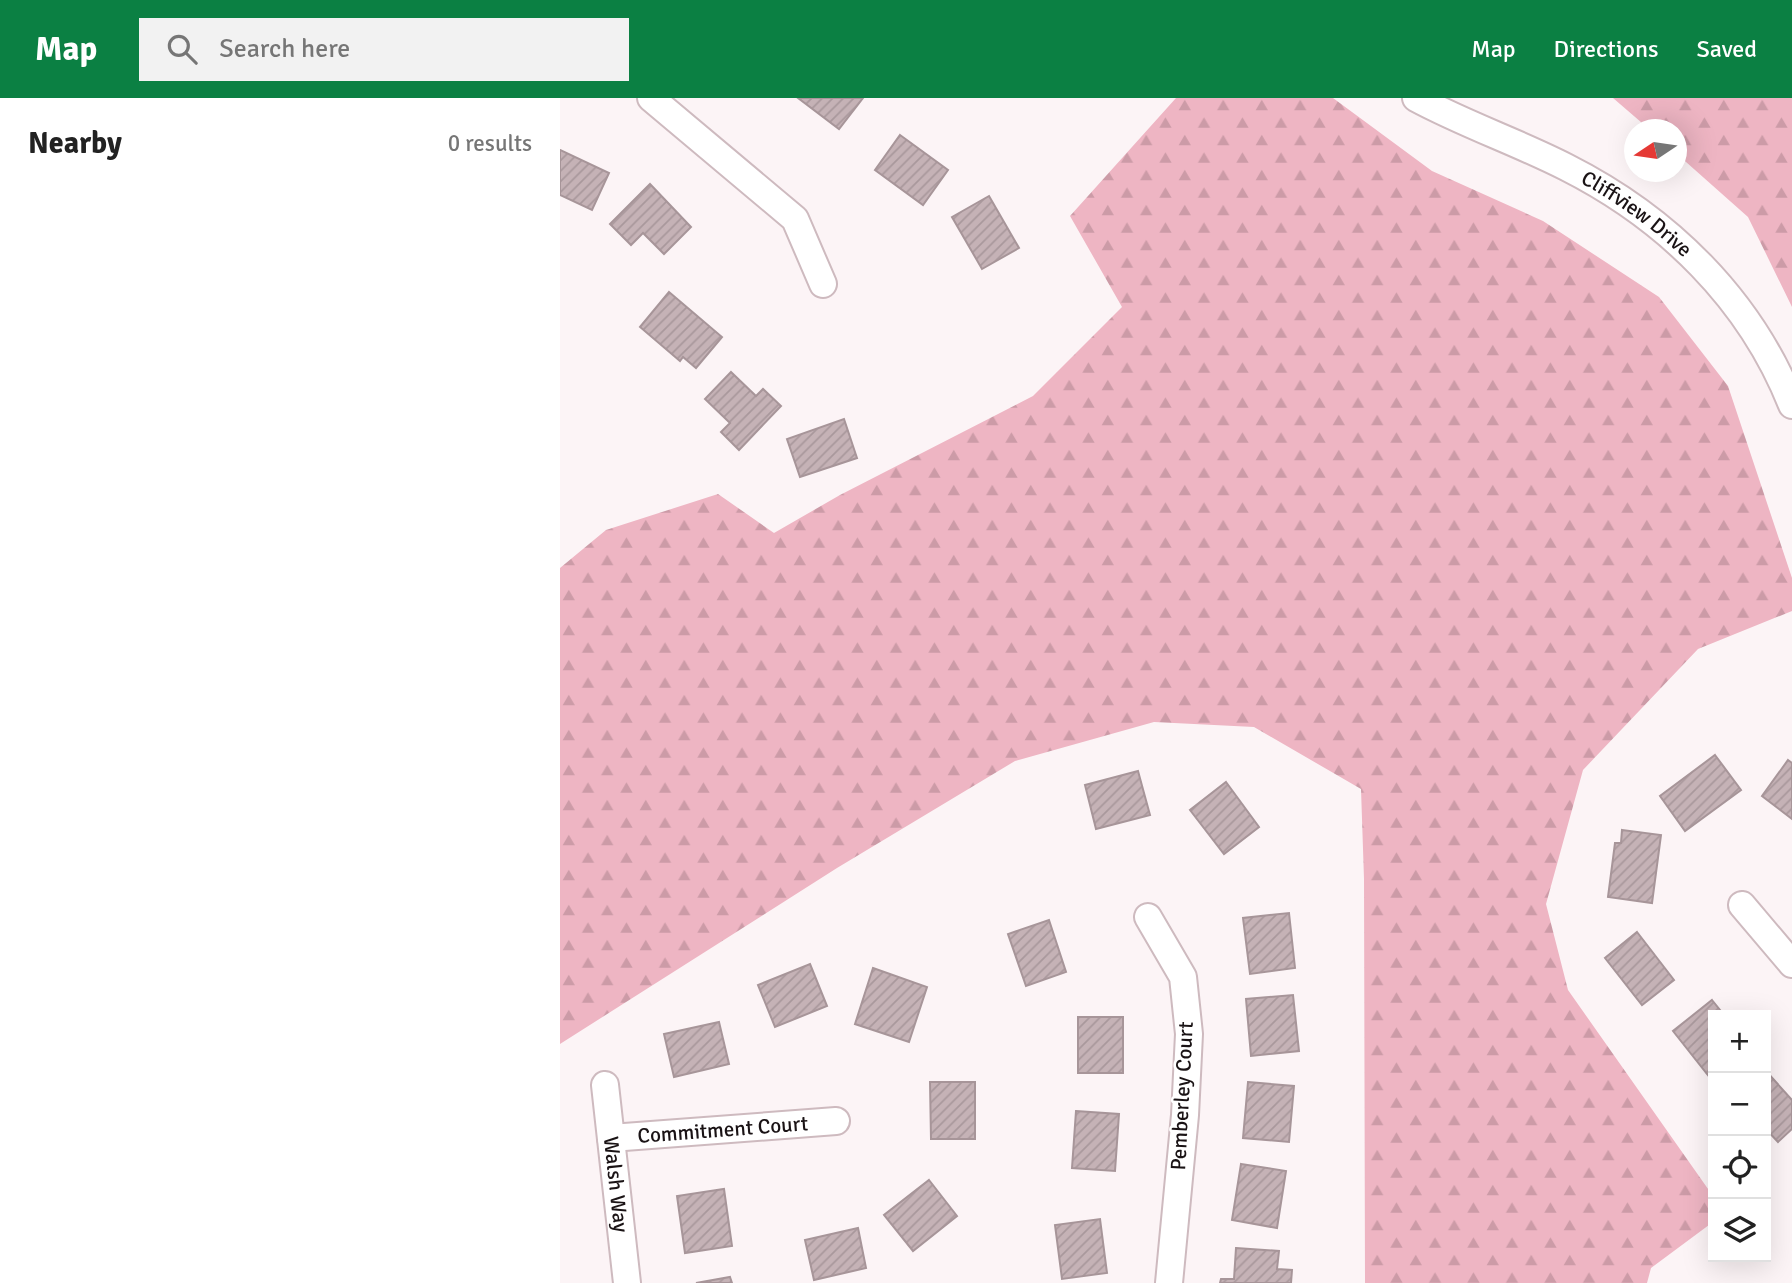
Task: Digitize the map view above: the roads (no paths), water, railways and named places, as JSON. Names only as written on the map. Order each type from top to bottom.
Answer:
[{"type":"street","points":[[651,98],[795,219],[823,284]]},
{"type":"street","name":"Cliffview Drive","points":[[1416,98],[1568,168],[1631,204],[1670,235],[1707,270],[1738,308],[1766,350],[1792,405]]},
{"type":"street","points":[[1742,905],[1792,964]]},
{"type":"street","name":"Pemberley Court","points":[[1147,917],[1183,977],[1189,1034],[1169,1283]]},
{"type":"street","name":"Walsh Way","points":[[605,1085],[627,1283]]},
{"type":"street","name":"Commitment Court","points":[[611,1138],[836,1121]]}]
